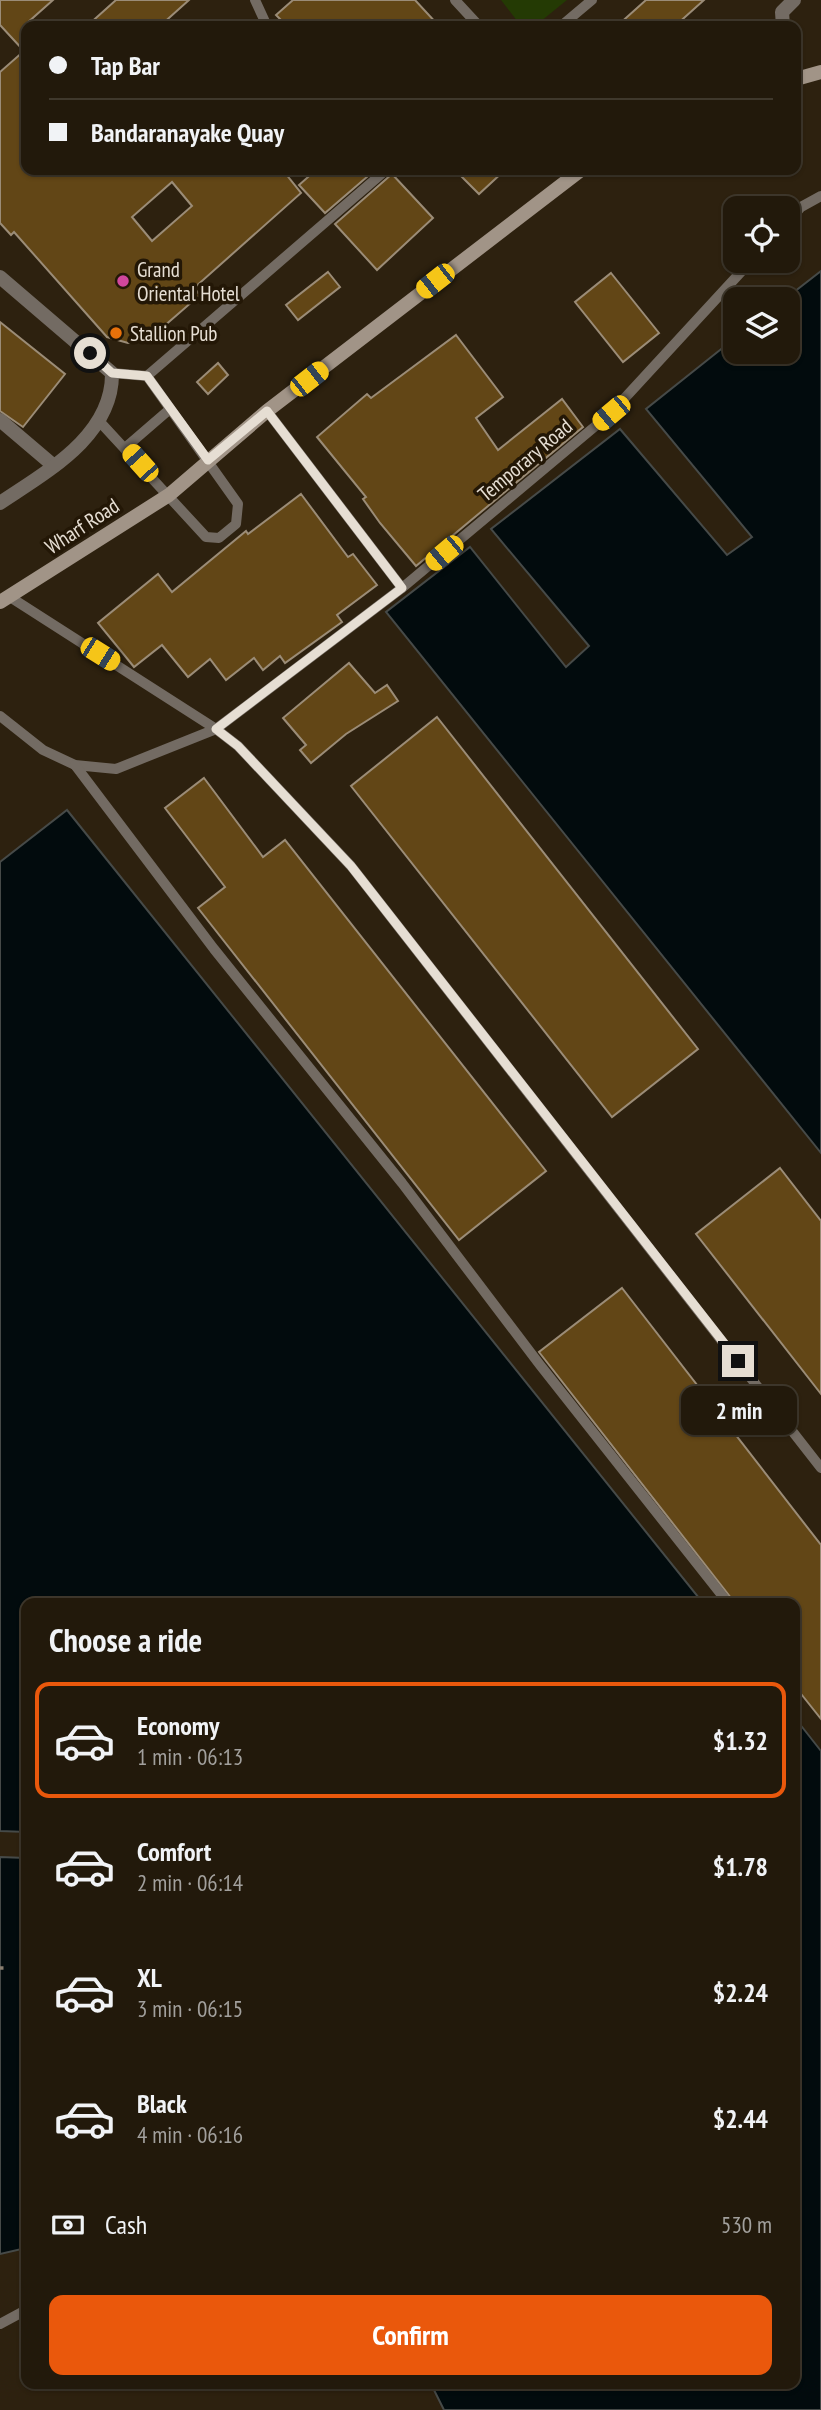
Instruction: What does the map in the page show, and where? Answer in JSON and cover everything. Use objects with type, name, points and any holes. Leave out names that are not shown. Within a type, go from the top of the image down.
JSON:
[{"type":"main road","points":[[801,78],[821,72]]},
{"type":"main road","name":"Wharf Road","points":[[5,599],[169,495],[267,411],[574,175]]},
{"type":"street","points":[[783,21],[782,12],[794,0]]},
{"type":"street","points":[[0,277],[112,373],[112,391],[100,422],[54,466],[0,503]]},
{"type":"street","points":[[0,420],[54,466]]},
{"type":"lane","points":[[255,0],[265,21]]},
{"type":"lane","points":[[456,0],[475,21]]},
{"type":"lane","points":[[567,21],[593,0]]},
{"type":"lane","points":[[112,373],[147,376],[380,175]]},
{"type":"lane","points":[[800,208],[821,196]]},
{"type":"lane","name":"Temporary Road","points":[[75,765],[116,769],[216,729],[402,588],[611,413],[740,273]]},
{"type":"lane","points":[[100,422],[126,446],[206,537],[219,538],[236,524],[238,504],[147,376]]},
{"type":"lane","points":[[126,446],[170,409]]},
{"type":"lane","points":[[267,411],[402,588]]},
{"type":"lane","points":[[5,599],[216,729],[238,746],[351,866],[821,1468]]},
{"type":"lane","points":[[0,716],[43,750],[75,765],[214,949],[402,1184],[540,1365],[724,1598]]},
{"type":"lane","points":[[0,2324],[21,2313]]},
{"type":"green space","points":[[501,0],[567,0],[541,21],[517,21]]},
{"type":"shaded area","points":[[821,271],[821,1153],[386,612],[470,547],[566,667],[589,646],[491,529],[620,429],[727,555],[752,537],[646,409],[723,348],[723,364],[800,364],[800,287]]},
{"type":"shaded area","points":[[67,810],[699,1598],[21,1598],[21,1832],[0,1831],[0,862]]},
{"type":"shaded area","points":[[800,1724],[821,1751],[821,2410],[444,2410],[434,2389],[800,2389]]},
{"type":"shaded area","points":[[0,1857],[21,1858],[21,2249],[0,2254]]},
{"type":"building","points":[[0,0],[53,0],[29,21],[21,21],[21,48],[0,25]]},
{"type":"building","points":[[116,0],[189,0],[166,21],[93,21]]},
{"type":"building","points":[[293,0],[415,0],[434,21],[282,21],[276,15]]},
{"type":"building","points":[[646,0],[704,0],[681,21],[623,21]]},
{"type":"building","points":[[21,54],[21,175],[287,175],[301,193],[194,288],[200,295],[148,340],[128,343],[107,337],[14,232],[11,235],[0,223],[0,72]],"holes":[[[172,182],[192,206],[152,241],[132,217]]]},
{"type":"building","points":[[310,175],[369,175],[325,213],[299,185]]},
{"type":"building","points":[[391,175],[433,218],[377,270],[335,224]]},
{"type":"building","points":[[460,175],[500,175],[479,194]]},
{"type":"building","points":[[328,272],[340,287],[298,320],[286,305]]},
{"type":"building","points":[[611,273],[659,333],[623,362],[575,302]]},
{"type":"building","points":[[0,322],[65,374],[23,427],[0,411]]},
{"type":"building","points":[[456,335],[503,397],[476,418],[498,450],[562,399],[583,427],[416,566],[380,523],[363,499],[366,497],[317,437],[367,394],[371,398]]},
{"type":"building","points":[[218,363],[228,375],[208,394],[197,382]]},
{"type":"building","points":[[301,494],[348,557],[353,554],[377,585],[337,615],[342,622],[285,663],[280,656],[263,670],[254,658],[226,680],[210,659],[188,677],[162,645],[134,667],[98,623],[158,574],[172,592],[246,531],[248,534]]},
{"type":"building","points":[[349,663],[375,693],[387,685],[398,701],[346,734],[311,763],[300,750],[306,745],[283,718]]},
{"type":"building","points":[[437,717],[698,1049],[612,1117],[351,786]]},
{"type":"building","points":[[204,778],[263,857],[285,840],[546,1171],[459,1240],[198,908],[225,887],[165,808]]},
{"type":"building","points":[[780,1168],[821,1221],[821,1394],[696,1234]]},
{"type":"building","points":[[622,1288],[821,1545],[821,1719],[800,1693],[800,1598],[731,1598],[539,1352]]},
{"type":"place","name":"Grand Oriental Hotel","points":[[123,281]]},
{"type":"place","name":"Stallion Pub","points":[[116,333]]},
{"type":"route","points":[[90,353],[112,373],[147,376],[208,460],[267,411],[402,588],[216,729],[238,746],[351,866],[738,1361]]}]
